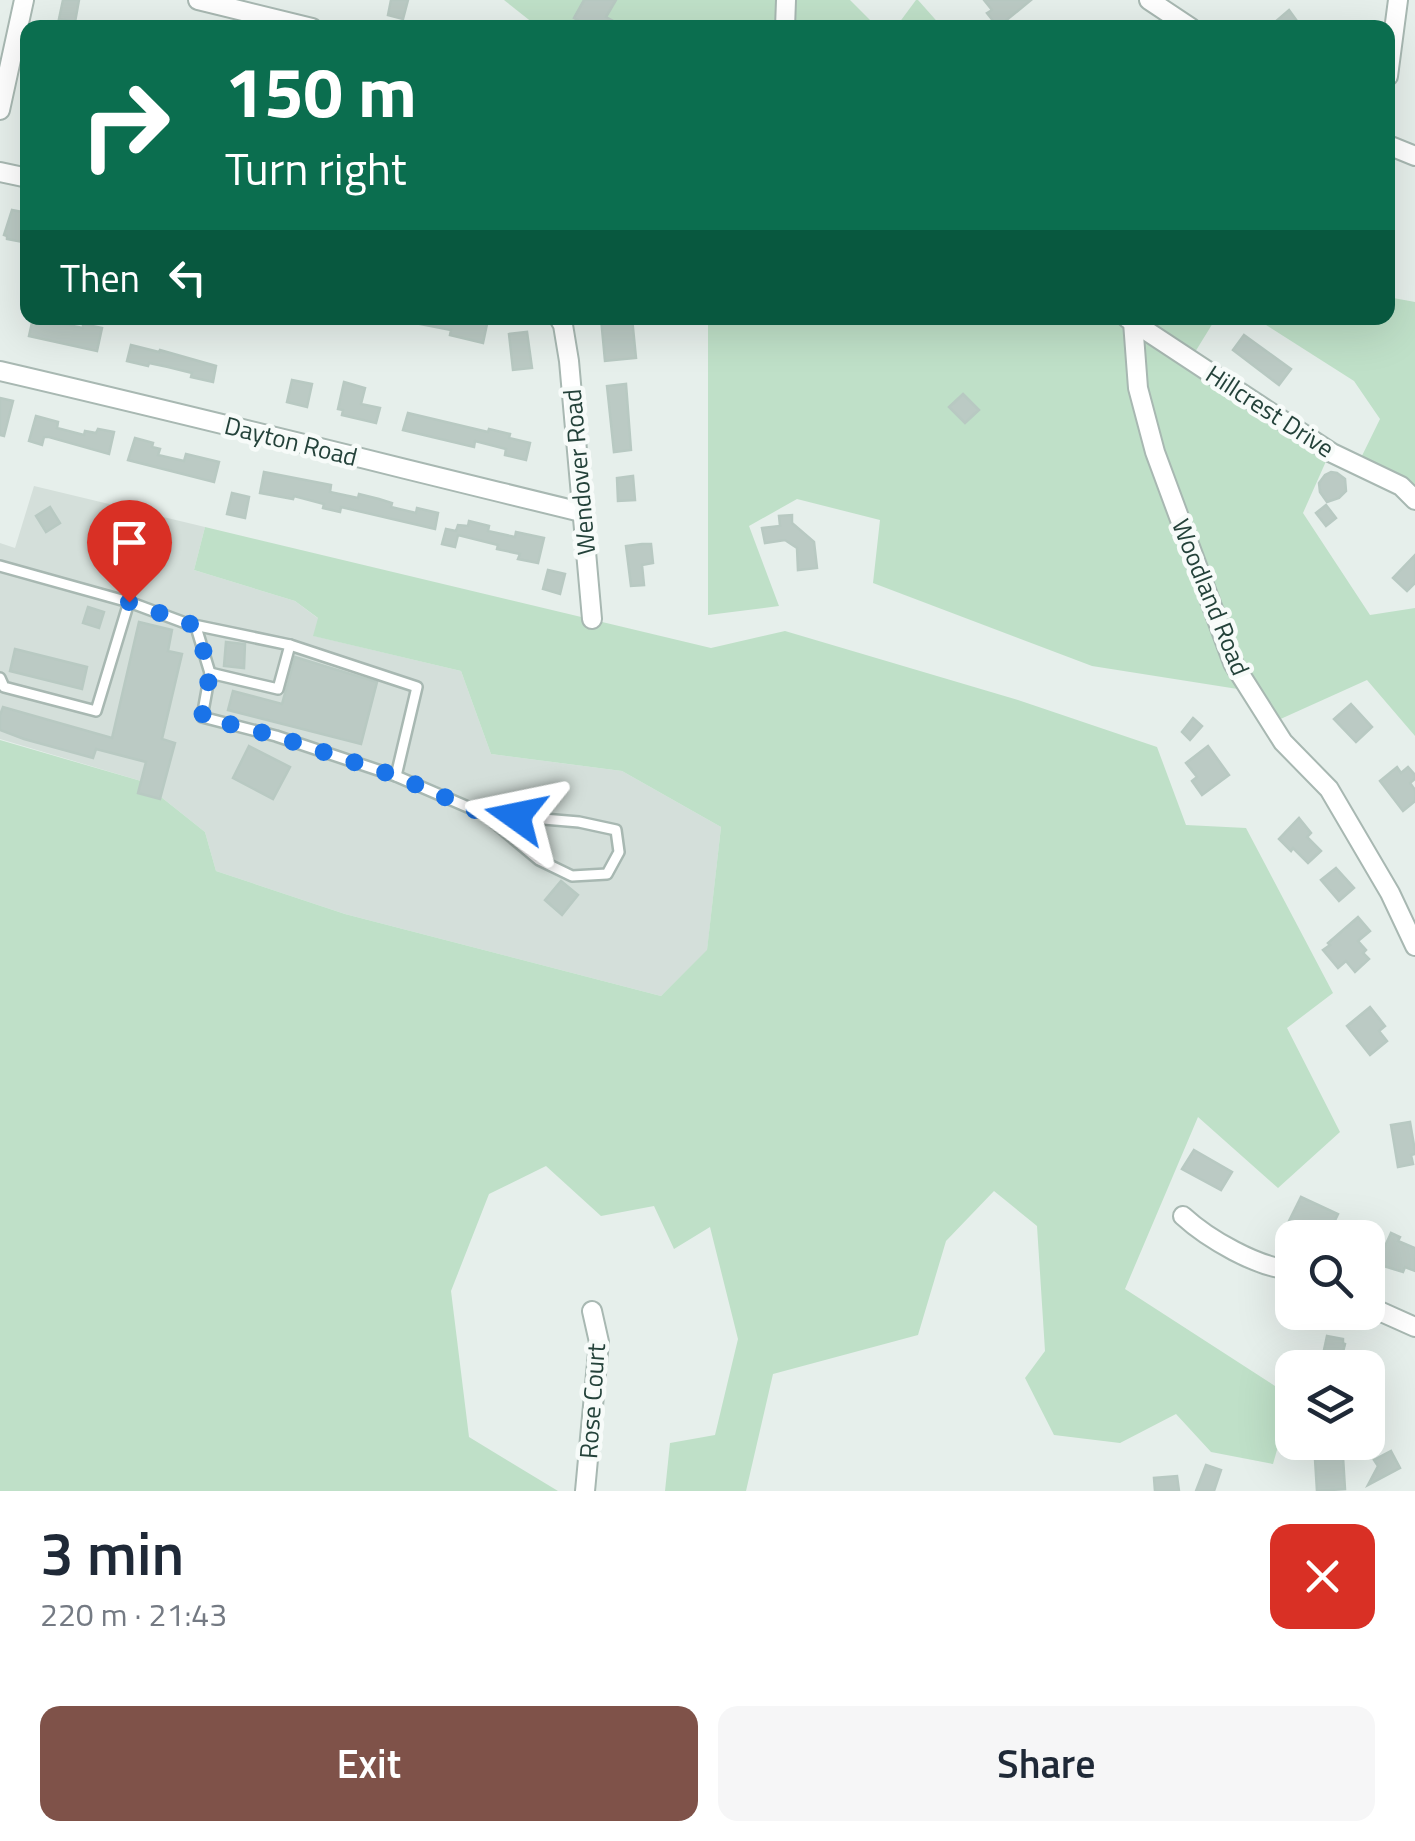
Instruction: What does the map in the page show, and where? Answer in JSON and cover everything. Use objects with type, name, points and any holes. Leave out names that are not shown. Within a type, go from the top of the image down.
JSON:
[{"type":"street","points":[[0,110],[24,0]]},
{"type":"street","points":[[198,0],[279,20]]},
{"type":"street","points":[[1149,0],[1179,20]]},
{"type":"street","name":"Wendover Road","points":[[562,325],[569,360],[592,620]]},
{"type":"street","name":"Woodland Road","points":[[1131,325],[1138,388],[1156,452],[1233,664],[1283,742],[1330,790],[1390,893],[1415,946]]},
{"type":"street","name":"Hillcrest Drive","points":[[1138,325],[1332,453],[1401,486],[1415,500]]},
{"type":"street","name":"Dayton Road","points":[[0,370],[582,512]]},
{"type":"street","points":[[1182,1216],[1195,1228],[1275,1268]]},
{"type":"street","name":"Rose Court","points":[[585,1491],[599,1342],[592,1310]]},
{"type":"street","points":[[1385,1314],[1415,1328]]},
{"type":"lane","points":[[0,566],[129,602],[192,625],[290,644],[417,688],[396,776]]},
{"type":"lane","points":[[0,678],[4,687],[96,711],[129,602]]},
{"type":"lane","points":[[192,625],[196,626],[210,673],[202,717],[276,736],[396,776],[484,814],[539,860],[572,876],[607,874],[620,852],[616,830],[579,822],[484,814]]},
{"type":"lane","points":[[210,673],[278,689],[290,644]]},
{"type":"shaded area","points":[[34,486],[205,527],[194,570],[295,601],[319,619],[314,636],[461,671],[491,754],[622,771],[721,827],[707,951],[661,996],[345,914],[216,871],[205,832],[141,781],[0,739],[0,543],[15,548]]},
{"type":"green space","points":[[504,0],[850,0],[870,20],[529,20]]},
{"type":"green space","points":[[918,0],[936,20],[901,20]]},
{"type":"green space","points":[[1395,298],[1415,302],[1415,497],[1357,466],[1380,419],[1354,381],[1266,325],[1395,325]]},
{"type":"green space","points":[[708,325],[1212,325],[1192,357],[1331,450],[1303,513],[1370,615],[1415,608],[1415,736],[1367,680],[1267,725],[1244,690],[1092,666],[873,583],[880,520],[797,499],[749,526],[779,606],[708,615]]},
{"type":"green space","points":[[205,527],[711,648],[785,631],[1018,700],[1157,747],[1186,825],[1246,828],[1333,993],[1287,1028],[1340,1132],[1278,1188],[1198,1117],[1125,1289],[1275,1386],[1273,1464],[1211,1452],[1176,1414],[1120,1443],[1054,1435],[1025,1378],[1045,1351],[1037,1226],[994,1191],[946,1241],[918,1335],[773,1374],[746,1491],[665,1491],[670,1443],[715,1435],[738,1339],[710,1227],[674,1249],[654,1206],[601,1216],[546,1166],[489,1194],[451,1291],[469,1437],[558,1491],[0,1491],[0,740],[141,781],[205,832],[216,871],[345,914],[661,996],[707,950],[721,827],[622,771],[491,754],[461,671],[313,636],[318,618],[295,601],[194,570]]},
{"type":"building","points":[[63,0],[79,0],[75,20],[59,19]]},
{"type":"building","points":[[391,0],[408,0],[403,19],[388,15]]},
{"type":"building","points":[[584,0],[616,0],[606,17],[611,20],[574,18]]},
{"type":"building","points":[[984,0],[1031,0],[1007,20],[992,20],[987,13],[992,10]]},
{"type":"building","points":[[1289,10],[1296,20],[1277,20]]},
{"type":"building","points":[[12,210],[20,212],[20,241],[4,235]]},
{"type":"building","points":[[31,325],[102,328],[97,351],[29,336]]},
{"type":"building","points":[[425,325],[487,325],[483,343],[450,335],[451,330]]},
{"type":"building","points":[[602,325],[633,325],[636,358],[605,361]]},
{"type":"building","points":[[527,332],[532,368],[513,370],[509,334]]},
{"type":"building","points":[[1244,335],[1291,369],[1279,385],[1233,350]]},
{"type":"building","points":[[131,345],[216,366],[213,382],[168,367],[127,361]]},
{"type":"building","points":[[292,380],[312,384],[307,407],[287,402]]},
{"type":"building","points":[[344,382],[365,388],[361,404],[380,408],[376,423],[342,415],[343,410],[338,409]]},
{"type":"building","points":[[626,384],[631,450],[614,452],[607,386]]},
{"type":"building","points":[[963,394],[979,410],[965,423],[949,407]]},
{"type":"building","points":[[0,398],[13,401],[4,436],[0,435]]},
{"type":"building","points":[[408,413],[510,434],[509,438],[530,443],[526,460],[505,455],[506,449],[475,441],[474,447],[403,430]]},
{"type":"building","points":[[36,416],[58,422],[57,428],[84,435],[85,431],[96,433],[98,429],[114,432],[109,454],[49,437],[44,437],[42,445],[29,441]]},
{"type":"building","points":[[135,438],[153,443],[152,447],[160,449],[158,455],[184,461],[186,454],[219,462],[214,482],[128,460]]},
{"type":"building","points":[[264,472],[331,485],[330,492],[358,498],[359,494],[416,513],[417,508],[438,513],[435,529],[341,507],[340,512],[294,496],[293,499],[260,493]]},
{"type":"building","points":[[1331,472],[1345,479],[1346,491],[1327,502],[1319,483]]},
{"type":"building","points":[[633,476],[635,500],[618,501],[617,478]]},
{"type":"building","points":[[232,493],[249,497],[245,518],[227,514]]},
{"type":"building","points":[[1326,505],[1336,518],[1326,526],[1316,513]]},
{"type":"building","points":[[50,507],[60,523],[46,532],[36,516]]},
{"type":"building","points":[[792,515],[792,523],[814,542],[817,568],[798,570],[797,548],[785,540],[765,543],[762,528],[780,526],[779,516]]},
{"type":"building","points":[[469,521],[489,526],[488,531],[544,538],[538,563],[518,559],[520,554],[497,549],[498,545],[458,535],[455,547],[442,544],[446,529],[456,531],[458,525],[468,526]]},
{"type":"building","points":[[651,544],[653,563],[642,565],[644,585],[631,586],[626,546]]},
{"type":"building","points":[[1415,555],[1415,583],[1407,591],[1393,578]]},
{"type":"building","points":[[548,570],[565,574],[560,594],[543,589]]},
{"type":"building","points":[[88,607],[104,612],[99,628],[83,623]]},
{"type":"building","points":[[139,622],[172,630],[168,651],[182,654],[162,739],[175,743],[160,799],[138,793],[146,762],[96,749],[93,758],[0,730],[3,707],[112,738]]},
{"type":"building","points":[[226,642],[245,644],[244,668],[224,666]]},
{"type":"building","points":[[15,649],[87,667],[82,689],[10,671]]},
{"type":"building","points":[[295,657],[377,682],[361,744],[228,710],[233,691],[282,704]]},
{"type":"building","points":[[1351,704],[1372,727],[1356,742],[1334,719]]},
{"type":"building","points":[[1193,718],[1202,726],[1190,740],[1182,732]]},
{"type":"building","points":[[249,746],[290,767],[273,799],[233,778]]},
{"type":"building","points":[[1208,746],[1229,775],[1202,795],[1192,781],[1197,777],[1186,763]]},
{"type":"building","points":[[1397,767],[1401,773],[1408,767],[1415,775],[1410,783],[1415,801],[1403,811],[1380,781]]},
{"type":"building","points":[[1299,818],[1311,833],[1307,837],[1321,851],[1308,863],[1279,839]]},
{"type":"building","points":[[1336,868],[1354,888],[1339,901],[1321,880]]},
{"type":"building","points":[[561,881],[578,895],[562,915],[545,900]]},
{"type":"building","points":[[1358,917],[1370,931],[1358,941],[1369,959],[1355,972],[1346,961],[1338,968],[1323,950]]},
{"type":"building","points":[[1370,1007],[1385,1026],[1379,1031],[1387,1041],[1370,1055],[1347,1026]]},
{"type":"building","points":[[1410,1122],[1413,1164],[1398,1167],[1391,1125]]},
{"type":"building","points":[[1194,1150],[1232,1172],[1221,1190],[1182,1169]]},
{"type":"building","points":[[1301,1197],[1338,1214],[1335,1220],[1290,1220]]},
{"type":"building","points":[[1391,1233],[1400,1237],[1398,1241],[1415,1248],[1415,1271],[1385,1266],[1385,1246]]},
{"type":"building","points":[[1327,1336],[1343,1339],[1344,1350],[1324,1350]]},
{"type":"building","points":[[1391,1451],[1400,1468],[1368,1485],[1378,1466],[1374,1460],[1385,1460],[1385,1454]]},
{"type":"building","points":[[1315,1460],[1343,1460],[1345,1489],[1317,1491]]},
{"type":"building","points":[[1206,1465],[1221,1470],[1214,1491],[1196,1491]]},
{"type":"building","points":[[1177,1476],[1179,1491],[1155,1491],[1154,1478]]},
{"type":"route","points":[[129,602],[196,626],[210,673],[202,717],[276,736],[396,776],[484,814],[516,816]]}]
